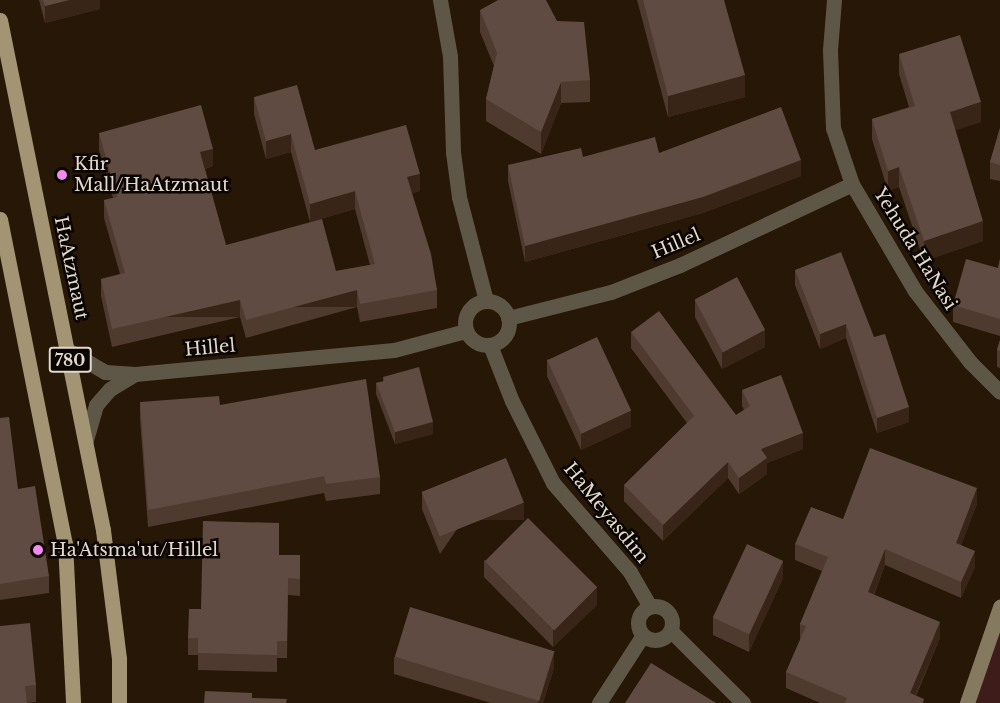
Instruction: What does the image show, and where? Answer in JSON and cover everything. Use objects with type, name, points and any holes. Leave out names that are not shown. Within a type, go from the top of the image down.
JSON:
[{"type":"main road","name":"HaAtzmaut","points":[[0,20],[86,440],[106,554],[119,659],[119,703]]},
{"type":"main road","name":"780","points":[[0,219],[65,543],[73,703]]},
{"type":"street","points":[[440,0],[450,56],[453,152],[459,197],[486,301]]},
{"type":"street","name":"Yehuda HaNasi","points":[[834,0],[830,50],[833,128],[852,184],[915,291],[970,362],[1000,392]]},
{"type":"street","name":"Hillel","points":[[508,318],[611,292],[680,265],[852,184]]},
{"type":"street","points":[[486,301],[503,307],[508,318],[505,336],[490,345],[478,344],[466,331],[468,311],[486,301]]},
{"type":"street","name":"Hillel","points":[[68,350],[105,372],[135,374],[394,350],[466,331]]},
{"type":"street","name":"HaMeyasdim","points":[[490,345],[512,401],[553,483],[630,572],[650,606]]},
{"type":"street","name":"Hillel","points":[[86,440],[96,405],[110,389],[135,374]]},
{"type":"street","points":[[599,703],[643,635],[639,617],[650,606],[668,611],[673,621],[671,631],[659,640],[643,635]]},
{"type":"street","points":[[968,703],[1000,607]]},
{"type":"street","points":[[671,631],[742,703]]},
{"type":"shaded area","points":[[1000,616],[1000,703],[970,703]]},
{"type":"building","points":[[43,0],[69,0],[45,6]]},
{"type":"building","points":[[498,0],[546,0],[557,21],[584,22],[590,80],[561,82],[541,132],[486,99],[497,53],[480,10]]},
{"type":"building","points":[[643,0],[724,0],[745,75],[668,96]]},
{"type":"building","points":[[960,35],[981,102],[950,112],[983,221],[924,241],[899,167],[888,171],[872,119],[915,106],[899,54]]},
{"type":"building","points":[[297,85],[315,150],[406,125],[420,174],[407,177],[431,254],[437,290],[360,304],[357,290],[246,320],[240,300],[112,329],[101,279],[125,273],[104,200],[117,197],[99,133],[201,105],[213,149],[200,152],[226,245],[322,219],[336,271],[375,264],[355,191],[310,204],[291,134],[266,141],[254,97]]},
{"type":"building","points":[[781,107],[801,160],[703,197],[525,246],[508,165],[581,148],[583,157],[655,137],[659,153]]},
{"type":"building","points":[[1000,128],[1000,165],[990,162]]},
{"type":"building","points":[[841,252],[874,337],[885,334],[909,407],[877,418],[846,324],[820,334],[795,270]]},
{"type":"building","points":[[966,259],[998,268],[1000,259],[1000,319],[953,305]]},
{"type":"building","points":[[737,277],[765,330],[723,353],[695,300]]},
{"type":"building","points":[[659,311],[736,415],[750,406],[742,390],[781,375],[803,433],[761,449],[767,458],[739,478],[728,462],[663,525],[624,485],[694,416],[631,332]]},
{"type":"building","points":[[597,337],[631,410],[581,434],[547,360]]},
{"type":"building","points":[[419,367],[433,422],[395,432],[376,383],[384,381],[383,377]]},
{"type":"building","points":[[366,379],[380,477],[326,484],[324,476],[148,510],[140,402],[219,396],[220,405]]},
{"type":"building","points":[[9,417],[18,489],[35,486],[49,576],[0,584],[0,418]]},
{"type":"building","points":[[870,448],[977,488],[956,543],[975,551],[961,582],[885,549],[868,592],[940,622],[910,693],[924,699],[923,703],[845,703],[847,698],[786,672],[806,626],[800,624],[828,557],[795,544],[811,507],[843,519]]},
{"type":"building","points":[[506,458],[524,503],[440,537],[422,492]]},
{"type":"building","points":[[528,518],[597,587],[554,630],[485,561]]},
{"type":"building","points":[[203,521],[279,523],[279,555],[300,555],[300,579],[288,578],[287,641],[277,641],[277,655],[198,653],[198,638],[188,638],[189,609],[201,609]]},
{"type":"building","points":[[747,544],[783,561],[749,634],[713,617]]},
{"type":"building","points":[[410,607],[554,651],[539,701],[395,657]]},
{"type":"building","points":[[30,623],[36,685],[25,686],[27,703],[0,703],[0,626]]},
{"type":"building","points":[[651,663],[716,703],[625,703]]},
{"type":"building","points":[[205,691],[252,693],[252,698],[287,699],[286,703],[204,703]]},
{"type":"place","name":"Kfir Mall/HaAtzmaut","points":[[62,175]]},
{"type":"place","name":"Ha'Atsma'ut/Hillel","points":[[38,550]]}]
